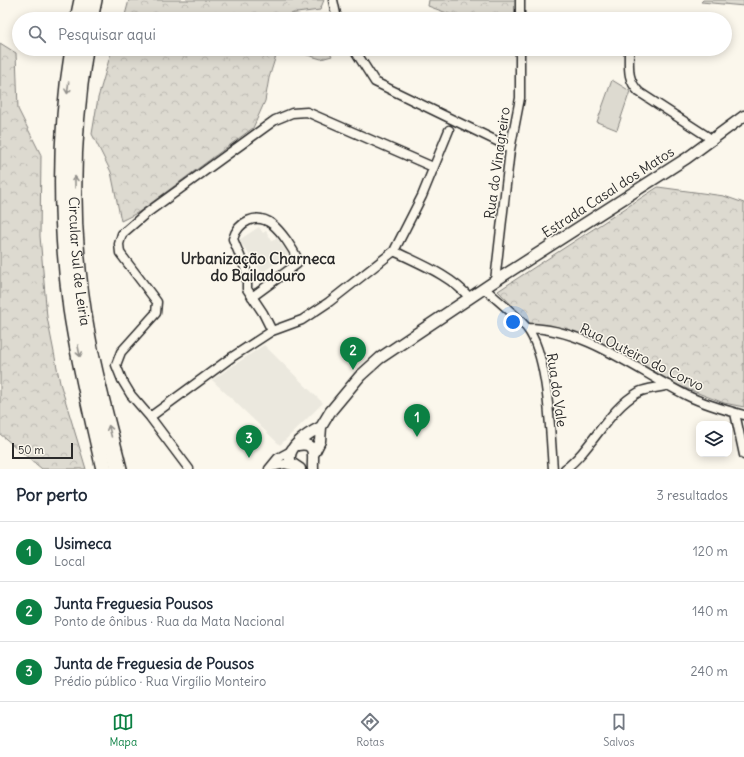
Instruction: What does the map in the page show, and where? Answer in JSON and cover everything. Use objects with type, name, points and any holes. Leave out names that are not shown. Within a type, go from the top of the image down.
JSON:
[{"type":"highway","points":[[79,12],[82,0]]},
{"type":"highway","points":[[91,12],[94,0]]},
{"type":"highway","name":"Circular Sul de Leiria","points":[[72,56],[64,132],[64,243],[77,343],[104,469]]},
{"type":"highway","name":"Circular Sul de Leiria","points":[[84,56],[80,82],[74,162],[78,268],[87,334],[119,469]]},
{"type":"street","points":[[334,0],[336,12]]},
{"type":"street","points":[[520,0],[520,12]]},
{"type":"street","points":[[359,56],[376,82],[504,145],[510,150]]},
{"type":"street","name":"Rua do Vinagreiro","points":[[495,281],[510,150],[520,98],[520,56]]},
{"type":"street","points":[[629,56],[629,77],[633,86],[639,92],[713,140]]},
{"type":"street","points":[[189,469],[150,417],[131,395],[122,380],[116,365],[121,352],[156,313],[157,302],[120,253],[119,244],[122,234],[144,215],[275,120],[292,113],[307,112],[433,167]]},
{"type":"street","name":"Estrada Casal dos Matos","points":[[321,427],[350,388],[380,358],[484,288],[713,140],[744,116]]},
{"type":"street","points":[[150,417],[232,357],[272,331],[302,320],[366,274],[394,251],[422,196],[449,130]]},
{"type":"street","points":[[252,297],[297,264],[298,260],[272,224],[260,219],[249,219],[240,226],[233,239],[247,273],[247,290],[272,331]]},
{"type":"street","points":[[394,251],[444,276],[463,290],[470,298]]},
{"type":"street","name":"Rua do Vale","points":[[484,288],[527,328],[536,343],[542,365],[553,469]]},
{"type":"street","name":"Rua Outeiro do Corvo","points":[[527,328],[559,331],[603,349],[687,396],[744,415]]},
{"type":"street","points":[[565,469],[585,451],[599,431],[627,402],[640,392],[669,385]]},
{"type":"street","points":[[735,413],[744,455]]},
{"type":"street","points":[[270,468],[278,458],[294,448],[306,437],[321,427]]},
{"type":"street","points":[[270,468],[285,464],[298,468],[308,467],[313,461],[320,441],[321,427]]},
{"type":"street","points":[[294,448],[306,445],[313,461]]},
{"type":"street","points":[[294,448],[290,460],[298,468]]},
{"type":"shaded area","points":[[259,227],[263,233],[266,231],[272,241],[277,238],[288,254],[262,273],[239,240]]},
{"type":"shaded area","points":[[264,345],[323,403],[280,445],[212,380]]},
{"type":"green space","points":[[129,0],[324,0],[320,10],[304,12],[126,12]]},
{"type":"green space","points":[[429,0],[516,0],[516,12],[444,12],[428,6]]},
{"type":"green space","points":[[703,0],[744,0],[744,6],[701,2]]},
{"type":"green space","points":[[0,43],[12,50],[12,56],[16,56],[18,109],[41,155],[40,236],[47,317],[60,383],[86,469],[42,469],[0,434]]},
{"type":"green space","points":[[110,56],[276,56],[269,78],[265,101],[253,128],[139,212],[121,221],[111,172],[92,134],[98,98]]},
{"type":"green space","points":[[311,56],[332,56],[321,59]]},
{"type":"green space","points":[[612,80],[630,91],[617,130],[597,122]]},
{"type":"green space","points":[[658,187],[724,196],[744,203],[744,407],[724,403],[677,385],[615,351],[558,327],[529,323],[498,291]]},
{"type":"place","name":"Junta Freguesia Pousos","points":[[353,370]]},
{"type":"place","name":"Usimeca","points":[[417,437]]},
{"type":"place","name":"Junta de Freguesia de Pousos","points":[[249,458]]},
{"type":"district","name":"Urbanização Charneca do Bailadouro","points":[[258,266]]}]
